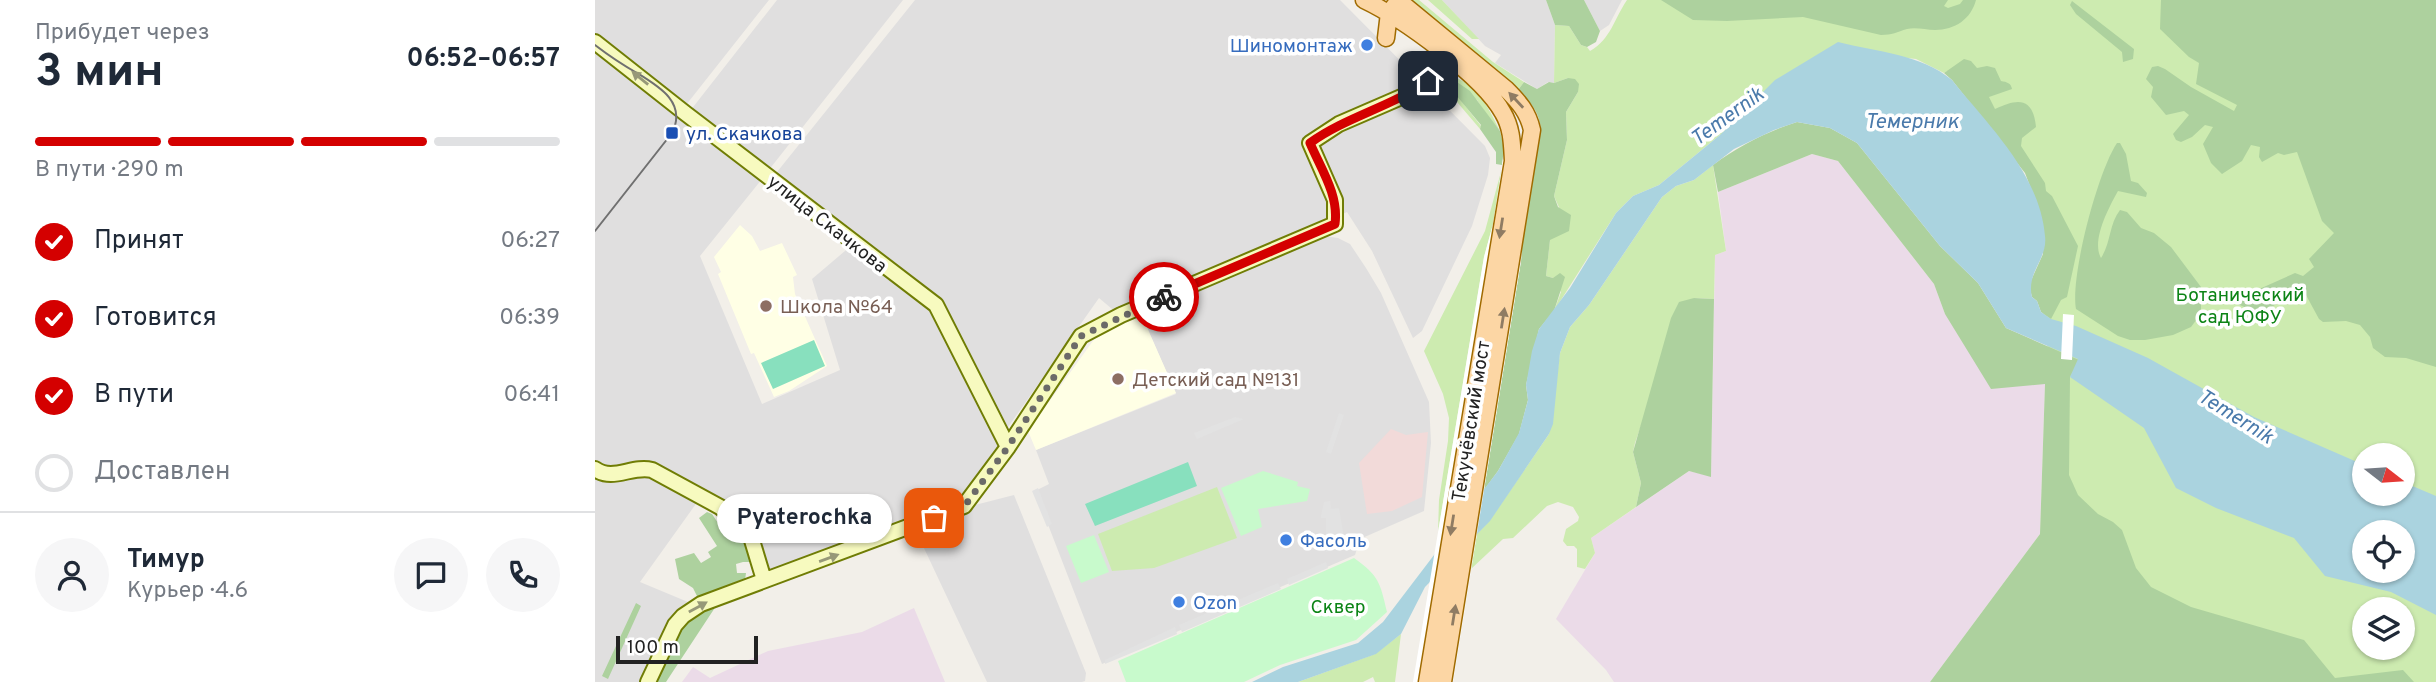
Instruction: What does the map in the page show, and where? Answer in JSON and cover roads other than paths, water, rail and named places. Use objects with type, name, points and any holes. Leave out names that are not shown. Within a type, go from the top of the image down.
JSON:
[{"type":"main road","points":[[1385,4],[1482,87],[1504,114],[1520,162]]},
{"type":"main road","points":[[1385,4],[1522,105],[1532,130],[1520,162]]},
{"type":"main road","name":"Текучёвский мост","points":[[1426,682],[1520,162]]},
{"type":"main road","name":"Текучёвский мост","points":[[1443,682],[1520,162]]},
{"type":"street","name":"улица Скачкова","points":[[595,42],[936,305],[1008,447]]},
{"type":"street","points":[[648,682],[675,625],[701,604],[966,504],[1008,447],[1081,336],[1121,315],[1335,224],[1335,200],[1310,143],[1339,124],[1406,95],[1454,61]]},
{"type":"street","points":[[595,469],[610,475],[641,469],[652,470],[720,507],[749,534],[764,580]]},
{"type":"water","points":[[1838,42],[1913,59],[1940,71],[1952,80],[1996,133],[2023,171],[2033,192],[2041,213],[2045,236],[2043,252],[2031,288],[2032,297],[2037,301],[2041,312],[2051,319],[2076,326],[2148,358],[2254,417],[2352,460],[2352,506],[2415,506],[2415,487],[2436,496],[2436,615],[2415,604],[2415,597],[2401,597],[2354,583],[2415,583],[2415,520],[2352,520],[2352,583],[2325,576],[2294,538],[2216,508],[2176,488],[2144,428],[2070,377],[2078,359],[2006,328],[1978,283],[1940,246],[1857,143],[1830,128],[1797,122],[1734,149],[1694,180],[1676,186],[1662,197],[1589,305],[1570,327],[1560,353],[1553,424],[1549,434],[1490,521],[1425,587],[1401,634],[1376,654],[1298,682],[1252,682],[1283,667],[1358,643],[1383,622],[1498,471],[1519,433],[1528,400],[1526,385],[1532,351],[1539,329],[1570,288],[1616,213],[1633,196],[1659,185],[1720,135],[1775,80]]},
{"type":"tram line","points":[[595,45],[662,90],[674,105],[676,113],[672,133],[595,231]]},
{"type":"place","name":"Шиномонтаж","points":[[1367,45]]},
{"type":"place","name":"ул. Скачкова","points":[[672,133]]},
{"type":"place","name":"Школа №64","points":[[766,306]]},
{"type":"place","name":"Детский сад №131","points":[[1118,379]]},
{"type":"place","name":"Pyaterochka","points":[[934,518]]},
{"type":"place","name":"Фасоль","points":[[1286,540]]},
{"type":"place","name":"Ozon","points":[[1179,602]]},
{"type":"water label","name":"Temernik","points":[[1727,116]]},
{"type":"water label","name":"Темерник","points":[[1912,121]]},
{"type":"water label","name":"Temernik","points":[[2236,416]]},
{"type":"park label","name":"Ботанический сад ЮФУ","points":[[2240,305]]},
{"type":"park label","name":"Сквер","points":[[1338,606]]}]
